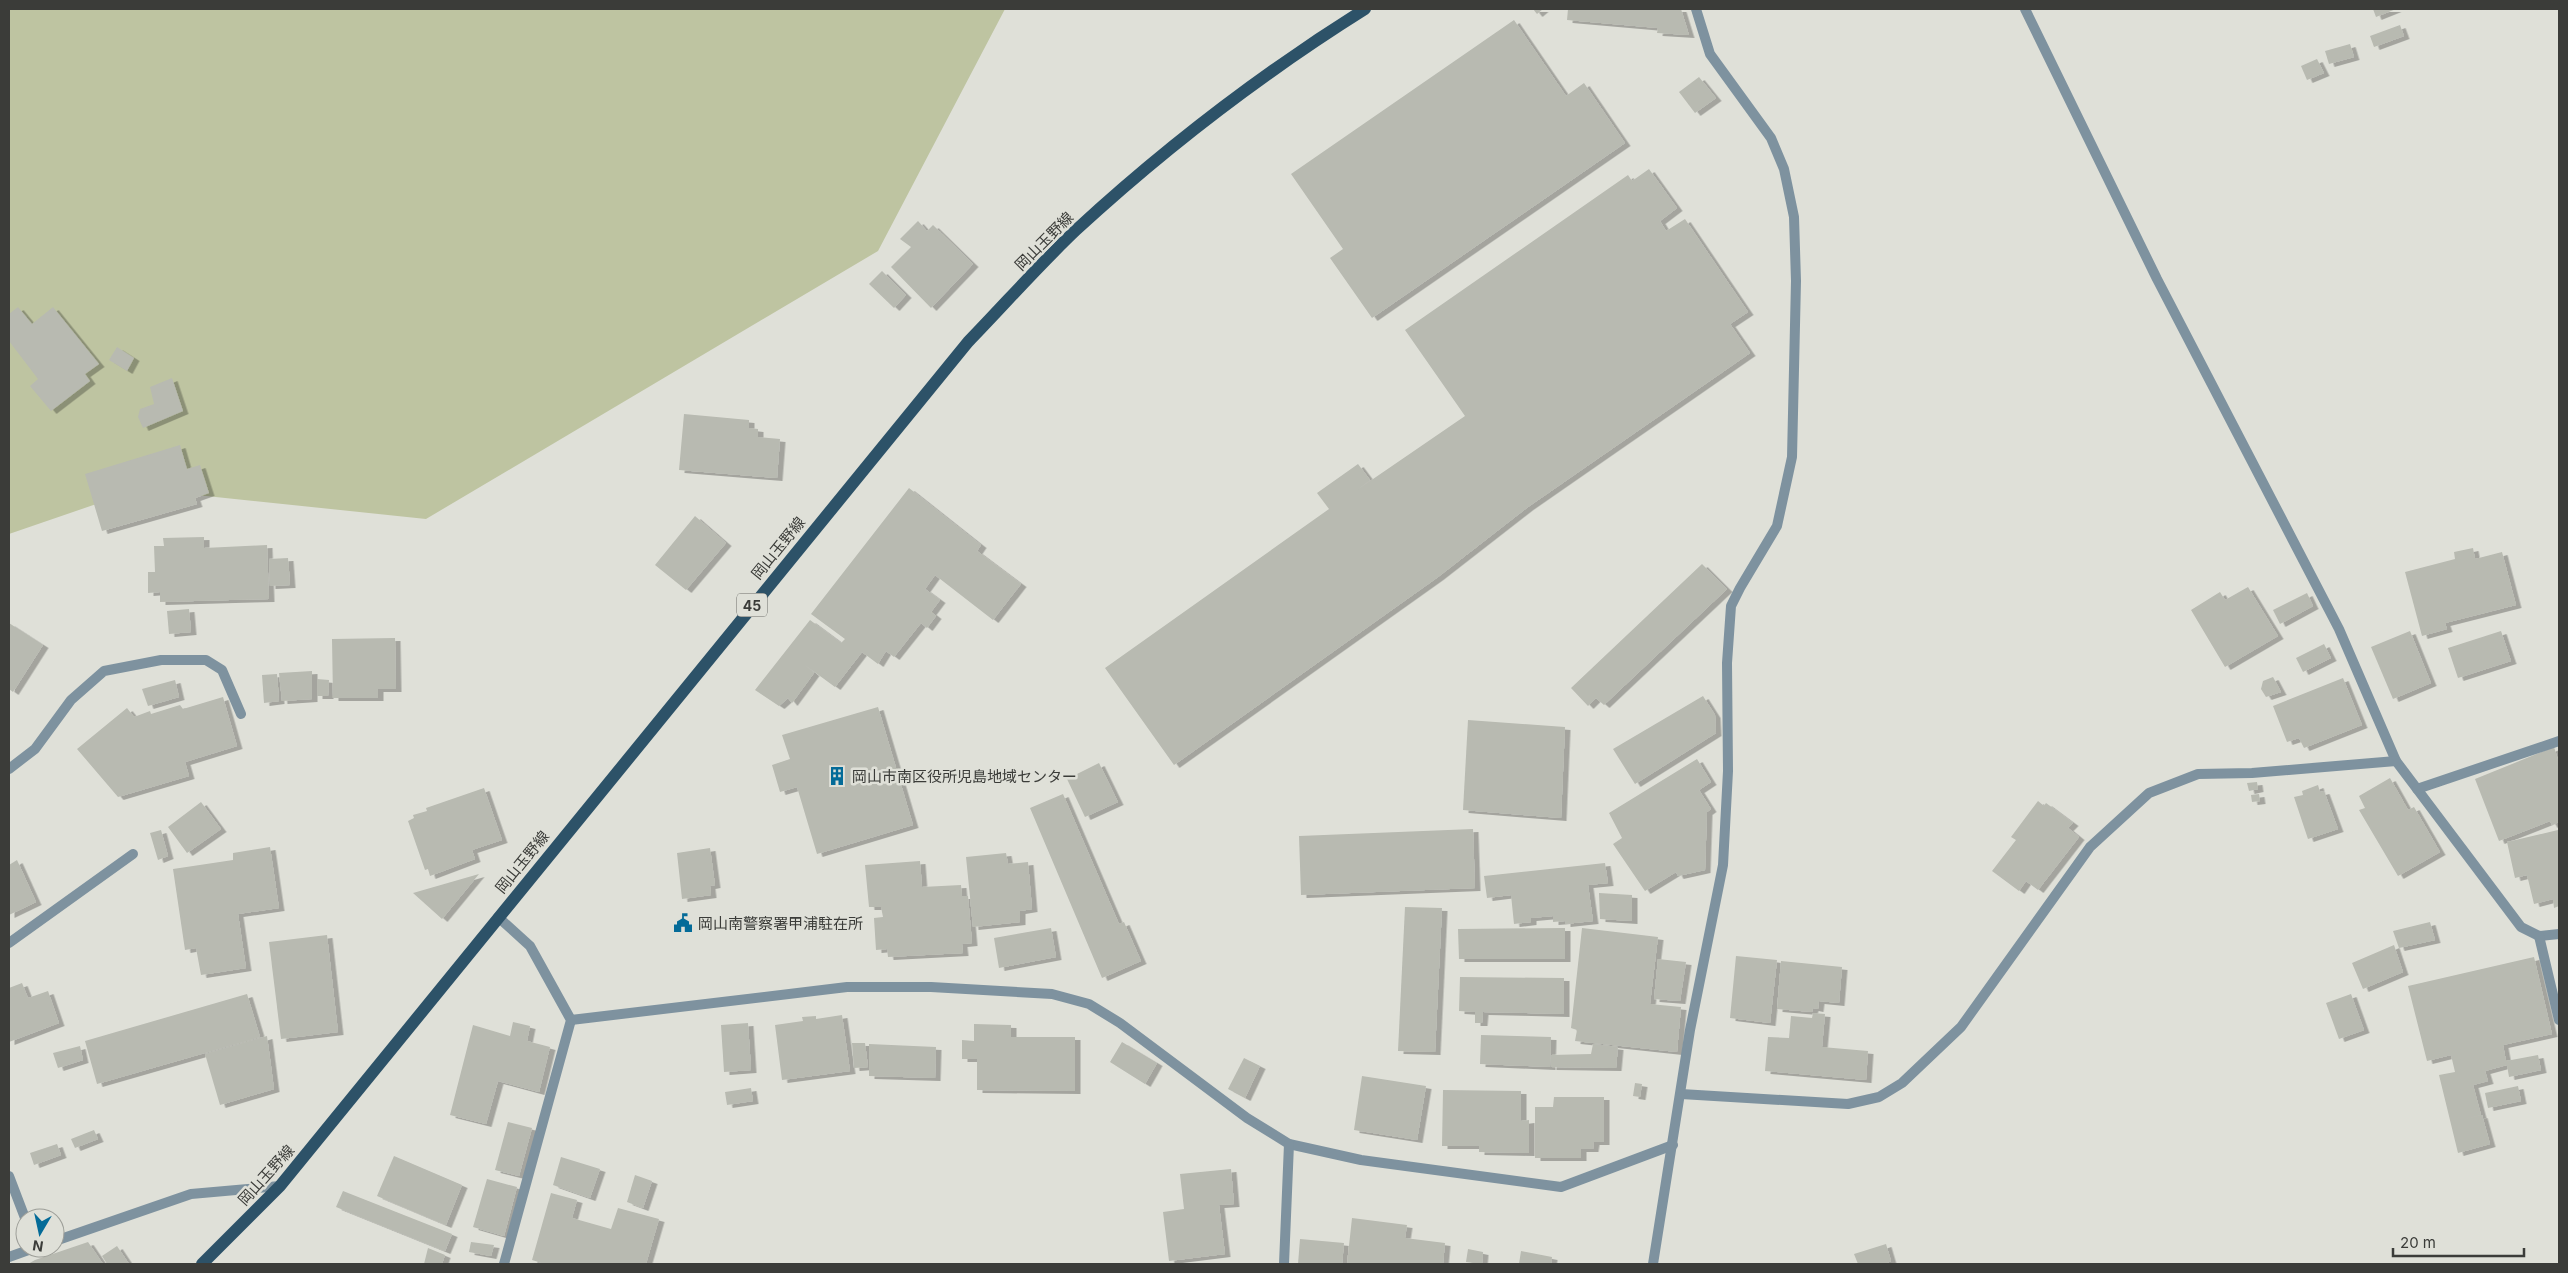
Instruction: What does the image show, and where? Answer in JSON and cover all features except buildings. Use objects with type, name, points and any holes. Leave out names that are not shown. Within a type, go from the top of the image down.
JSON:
[{"type":"main road","name":"岡山玉野線","points":[[202,1264],[280,1186],[968,342],[1076,231],[1187,135],[1308,44],[1365,9]]},
{"type":"street","points":[[1653,1264],[1674,1146],[1690,1030],[1723,865],[1728,772],[1727,663],[1731,606],[1777,526],[1792,456],[1796,281],[1794,217],[1784,169],[1771,138],[1710,54],[1696,9]]},
{"type":"street","points":[[2025,9],[2157,279],[2339,629],[2396,761],[2521,927],[2539,936],[2559,934]]},
{"type":"street","points":[[9,769],[34,749],[72,700],[104,670],[161,660],[206,660],[222,670],[241,714]]},
{"type":"street","points":[[2417,789],[2559,741]]},
{"type":"street","points":[[1681,1094],[1848,1104],[1879,1097],[1902,1083],[1961,1027],[2090,847],[2149,793],[2198,774],[2252,773],[2396,761]]},
{"type":"street","points":[[9,943],[133,854]]},
{"type":"street","points":[[498,917],[530,946],[571,1020],[504,1264]]},
{"type":"street","points":[[2539,936],[2559,1020]]},
{"type":"street","points":[[571,1020],[847,987],[931,987],[1052,994],[1089,1004],[1120,1022],[1247,1118],[1289,1144],[1361,1160],[1561,1187],[1674,1146]]},
{"type":"street","points":[[1284,1264],[1289,1144]]},
{"type":"street","points":[[9,1176],[21,1208]]},
{"type":"street","points":[[65,1238],[192,1194],[280,1186]]},
{"type":"green space","points":[[9,9],[1005,9],[878,251],[426,519],[140,489],[9,534]]},
{"type":"place","name":"岡山市南区役所児島地域センター","points":[[837,776]]},
{"type":"place","name":"岡山南警察署甲浦駐在所","points":[[683,923]]}]
